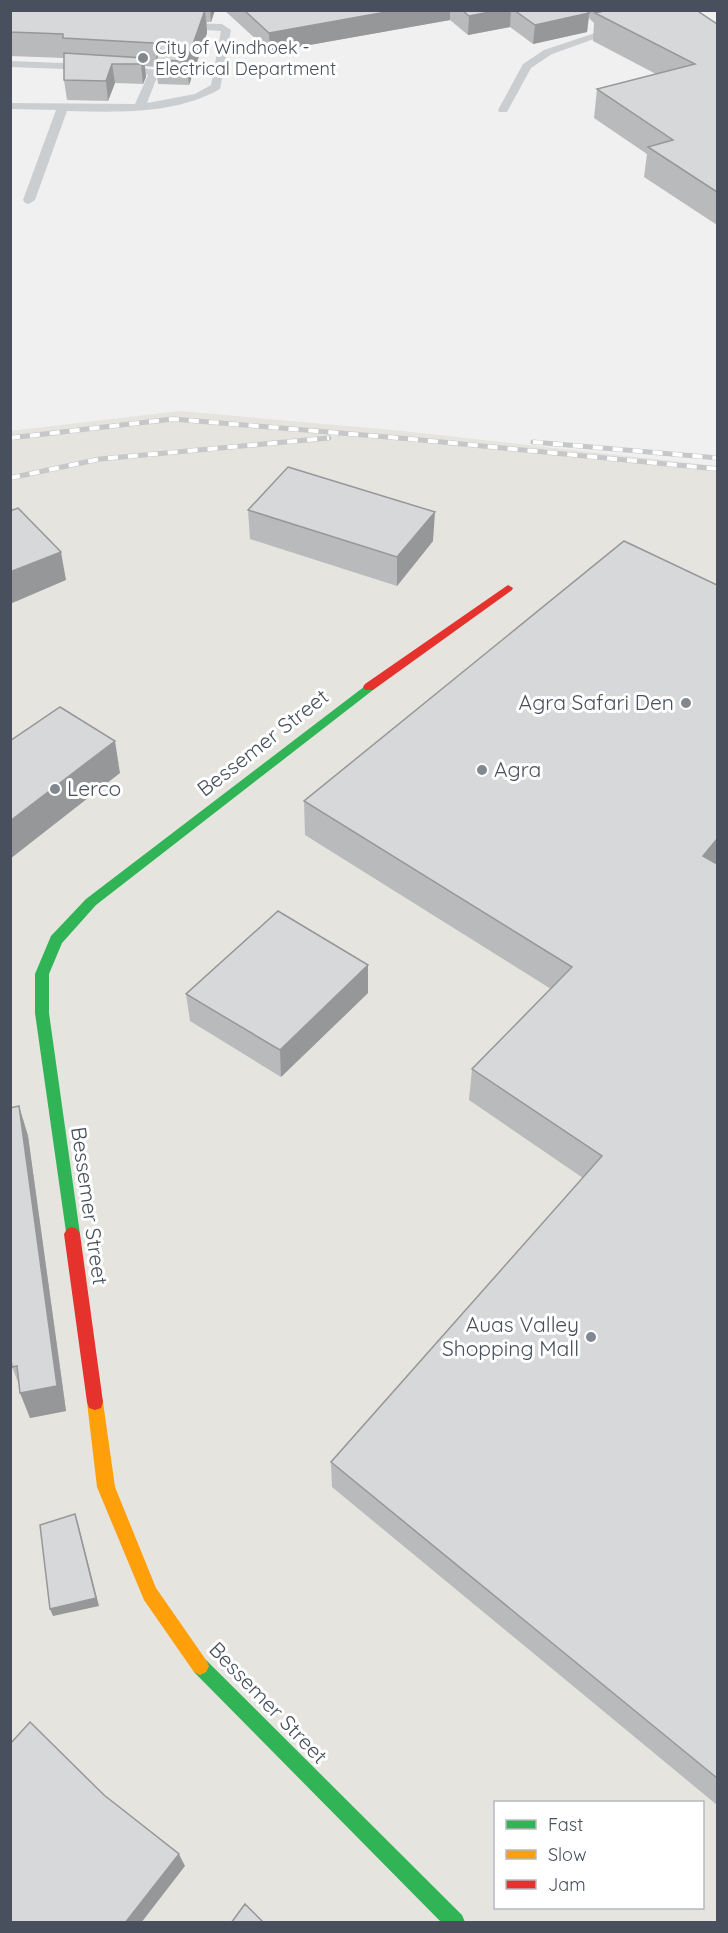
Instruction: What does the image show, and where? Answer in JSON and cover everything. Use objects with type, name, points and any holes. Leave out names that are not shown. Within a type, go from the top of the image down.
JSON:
[{"type":"street","name":"Bessemer Street","points":[[455,1923],[202,1670],[150,1594],[106,1487],[42,1013],[42,974],[56,940],[91,902],[370,688],[455,624],[508,588]]},
{"type":"lane","points":[[10,106],[139,108],[209,93],[216,87],[226,30],[222,27],[162,26]]},
{"type":"lane","points":[[504,110],[527,66],[548,52],[595,32],[633,26]]},
{"type":"lane","points":[[10,64],[154,72],[139,108]]},
{"type":"lane","points":[[29,200],[63,106]]},
{"type":"shaded area","points":[[180,411],[403,431],[717,466],[717,1922],[11,1922],[10,431]]},
{"type":"building","points":[[10,10],[205,10],[187,61],[156,60],[160,49],[153,43],[63,38],[63,34],[10,32]]},
{"type":"building","points":[[244,10],[397,10],[269,33]]},
{"type":"building","points":[[462,10],[499,10],[469,16]]},
{"type":"building","points":[[514,10],[586,10],[589,13],[535,25]]},
{"type":"building","points":[[608,10],[696,10],[717,24],[717,192],[648,147],[673,140],[597,89],[695,64],[595,13]]},
{"type":"building","points":[[64,53],[144,58],[141,64],[112,64],[106,81],[64,80]]},
{"type":"building","points":[[288,467],[435,512],[397,557],[248,510]]},
{"type":"building","points":[[18,508],[61,552],[10,572],[10,511]]},
{"type":"building","name":"Auas Valley Shopping Mall","points":[[624,541],[717,585],[717,839],[703,856],[717,864],[717,1778],[331,1462],[602,1156],[472,1069],[572,967],[304,801]]},
{"type":"building","points":[[60,707],[115,741],[10,821],[10,741]]},
{"type":"building","points":[[278,911],[368,965],[280,1050],[186,994]]},
{"type":"building","points":[[19,1106],[57,1386],[20,1393],[17,1366],[12,1367],[10,1351],[10,1108]]},
{"type":"building","points":[[75,1514],[96,1598],[50,1609],[40,1525]]},
{"type":"building","points":[[30,1722],[104,1795],[179,1854],[125,1923],[10,1923],[10,1744]]},
{"type":"building","points":[[245,1904],[264,1923],[231,1923]]},
{"type":"railway","points":[[10,438],[173,419],[411,439],[718,469]]},
{"type":"railway","points":[[10,478],[100,459],[329,438]]},
{"type":"railway","points":[[533,442],[718,458]]},
{"type":"traffic: fast","points":[[72,1234],[42,1013],[42,974],[56,940],[91,902],[369,687]]},
{"type":"traffic: fast","points":[[200,1666],[455,1922]]},
{"type":"traffic: slow","points":[[95,1402],[106,1487],[150,1594],[200,1666]]},
{"type":"traffic: jam","points":[[369,687],[508,588]]},
{"type":"traffic: jam","points":[[72,1234],[95,1402]]},
{"type":"place","name":"City of Windhoek - Electrical Department","points":[[143,58]]},
{"type":"place","name":"Agra Safari Den","points":[[686,703]]},
{"type":"place","name":"Agra","points":[[482,770]]},
{"type":"place","name":"Lerco","points":[[55,789]]},
{"type":"place","name":"Auas Valley Shopping Mall","points":[[591,1337]]}]
